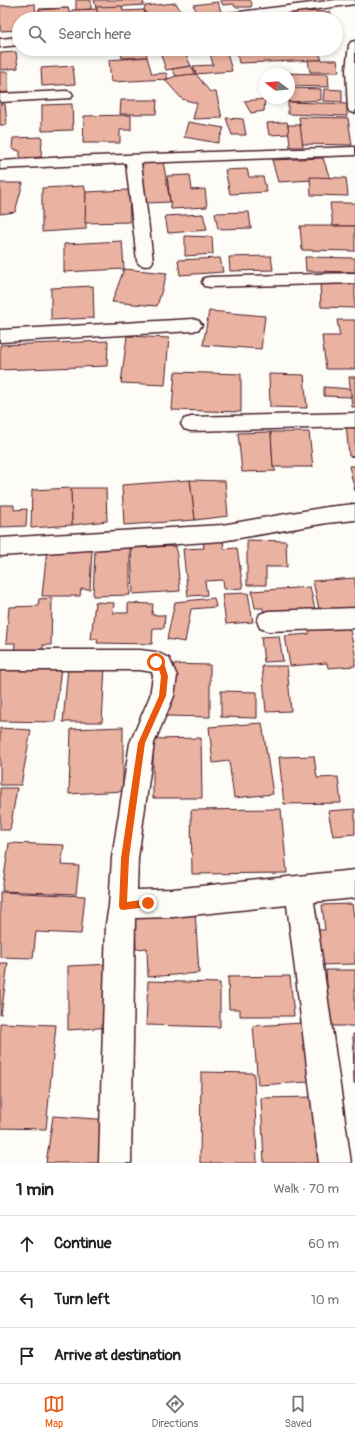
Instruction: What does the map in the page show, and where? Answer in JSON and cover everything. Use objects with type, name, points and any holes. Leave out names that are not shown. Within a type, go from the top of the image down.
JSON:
[{"type":"street","points":[[277,12],[355,1]]},
{"type":"street","points":[[0,43],[12,42]]},
{"type":"street","points":[[355,45],[352,70],[355,109]]},
{"type":"street","points":[[0,98],[66,94]]},
{"type":"street","points":[[0,165],[355,151]]},
{"type":"street","points":[[133,159],[145,261]]},
{"type":"street","points":[[210,282],[355,278]]},
{"type":"street","points":[[0,336],[194,325]]},
{"type":"street","points":[[191,424],[355,420]]},
{"type":"street","points":[[0,547],[35,546],[222,533],[355,512]]},
{"type":"street","points":[[268,621],[355,618]]},
{"type":"street","points":[[0,660],[140,660],[156,662],[161,665],[165,676],[162,696],[142,743],[125,858],[123,906],[120,924],[115,1163]]},
{"type":"street","points":[[123,906],[148,903],[173,903],[355,884]]},
{"type":"street","points":[[299,890],[336,1163]]},
{"type":"building","points":[[76,0],[91,0],[91,9],[76,10]]},
{"type":"building","points":[[94,0],[143,0],[144,5],[96,8]]},
{"type":"building","points":[[220,0],[250,0],[252,3],[251,7],[235,7],[234,4],[223,5]]},
{"type":"building","points":[[218,2],[221,12],[197,12],[193,5]]},
{"type":"building","points":[[176,3],[181,12],[146,12],[144,10],[145,6]]},
{"type":"building","points":[[35,4],[36,12],[12,12],[12,30],[0,31],[0,6]]},
{"type":"building","points":[[122,6],[123,11],[144,10],[144,12],[97,12],[96,7]]},
{"type":"building","points":[[68,8],[69,12],[39,12],[39,9]]},
{"type":"building","points":[[68,8],[69,12],[38,12],[38,10]]},
{"type":"building","points":[[97,9],[97,12],[72,12],[72,10]]},
{"type":"building","points":[[290,11],[331,12],[290,12]]},
{"type":"building","points":[[12,52],[12,56],[16,56],[18,68],[0,70],[0,53]]},
{"type":"building","points":[[122,56],[147,57],[122,58]]},
{"type":"building","points":[[161,56],[186,56],[191,66],[166,70]]},
{"type":"building","points":[[211,56],[228,56],[232,71],[196,74],[193,66],[213,65]]},
{"type":"building","points":[[238,56],[320,56],[322,60],[239,63]]},
{"type":"building","points":[[147,57],[152,74],[166,73],[168,79],[111,82],[109,60]]},
{"type":"building","points":[[308,60],[337,60],[339,72],[310,72]]},
{"type":"building","points":[[73,66],[75,84],[42,86],[41,68]]},
{"type":"building","points":[[191,66],[196,74],[176,76],[172,69]]},
{"type":"building","points":[[0,72],[8,72],[8,92],[0,93]]},
{"type":"building","points":[[295,73],[328,74],[329,87],[295,86]]},
{"type":"building","points":[[196,74],[210,92],[216,92],[222,118],[193,119],[197,103],[182,99],[165,80],[176,76]]},
{"type":"building","points":[[295,88],[321,89],[321,100],[295,102]]},
{"type":"building","points":[[324,89],[342,90],[342,102],[323,101]]},
{"type":"building","points":[[121,100],[157,100],[156,114],[120,114]]},
{"type":"building","points":[[259,100],[259,104],[265,104],[264,111],[251,113],[244,101]]},
{"type":"building","points":[[295,102],[347,104],[347,116],[288,114],[288,104],[295,104]]},
{"type":"building","points":[[0,104],[5,104],[7,125],[0,125]]},
{"type":"building","points":[[72,104],[73,130],[42,131],[42,105]]},
{"type":"building","points":[[131,115],[131,130],[120,130],[120,143],[83,143],[84,116]]},
{"type":"building","points":[[299,117],[348,118],[352,145],[302,144]]},
{"type":"building","points":[[226,118],[243,119],[246,135],[232,135]]},
{"type":"building","points":[[188,122],[224,128],[218,143],[184,137]]},
{"type":"building","points":[[287,122],[290,134],[269,135],[267,123]]},
{"type":"building","points":[[288,125],[300,125],[303,147],[290,147]]},
{"type":"building","points":[[42,137],[41,157],[20,158],[20,151],[12,149],[13,138]]},
{"type":"building","points":[[323,158],[330,179],[278,182],[272,160]]},
{"type":"building","points":[[163,161],[170,202],[146,203],[140,162]]},
{"type":"building","points":[[247,169],[249,177],[263,177],[267,192],[230,194],[225,170]]},
{"type":"building","points":[[190,175],[192,190],[205,189],[207,207],[171,209],[167,176]]},
{"type":"building","points":[[310,177],[346,178],[348,196],[311,195]]},
{"type":"building","points":[[0,183],[23,183],[15,212],[0,214]]},
{"type":"building","points":[[84,186],[86,192],[86,229],[42,232],[42,188]]},
{"type":"building","points":[[129,190],[130,222],[85,223],[86,192]]},
{"type":"building","points":[[330,203],[355,203],[355,226],[333,226]]},
{"type":"building","points":[[249,212],[251,228],[218,229],[215,213]]},
{"type":"building","points":[[203,214],[207,230],[168,233],[165,216]]},
{"type":"building","points":[[300,226],[355,226],[355,251],[302,250]]},
{"type":"building","points":[[185,236],[212,237],[213,254],[185,256]]},
{"type":"building","points":[[122,241],[124,269],[64,272],[64,244]]},
{"type":"building","points":[[271,256],[273,270],[230,271],[229,257]]},
{"type":"building","points":[[305,257],[355,258],[355,272],[306,271]]},
{"type":"building","points":[[220,258],[223,272],[180,275],[178,260]]},
{"type":"building","points":[[124,269],[167,273],[157,306],[112,302]]},
{"type":"building","points":[[320,282],[355,283],[355,308],[321,307]]},
{"type":"building","points":[[93,286],[94,318],[51,320],[51,288]]},
{"type":"building","points":[[209,311],[265,316],[261,349],[203,345]]},
{"type":"building","points":[[337,320],[355,320],[355,369],[326,369],[322,336],[340,336]]},
{"type":"building","points":[[127,336],[169,338],[165,385],[121,383]]},
{"type":"building","points":[[108,341],[107,366],[0,370],[0,345]]},
{"type":"building","points":[[175,372],[241,374],[241,412],[172,410]]},
{"type":"building","points":[[269,374],[304,375],[307,408],[270,407]]},
{"type":"building","points":[[349,377],[355,377],[355,407],[352,407]]},
{"type":"building","points":[[324,387],[351,389],[351,397],[324,396]]},
{"type":"building","points":[[346,424],[355,424],[355,457],[349,456]]},
{"type":"building","points":[[271,432],[273,467],[276,471],[242,472],[238,433]]},
{"type":"building","points":[[271,432],[309,432],[313,467],[273,467]]},
{"type":"building","points":[[349,466],[355,466],[355,491]]},
{"type":"building","points":[[190,480],[225,481],[228,516],[195,520]]},
{"type":"building","points":[[190,480],[195,520],[124,525],[122,485]]},
{"type":"building","points":[[71,488],[106,488],[107,521],[72,525]]},
{"type":"building","points":[[71,488],[72,525],[31,528],[32,490]]},
{"type":"building","points":[[0,505],[14,505],[14,510],[27,509],[26,526],[0,527]]},
{"type":"building","points":[[223,539],[224,549],[237,548],[243,588],[224,589],[223,580],[205,581],[207,595],[188,596],[183,549],[204,548],[203,541]]},
{"type":"building","points":[[247,540],[286,541],[287,567],[266,567],[266,585],[247,585]]},
{"type":"building","points":[[176,546],[180,591],[133,594],[131,548]]},
{"type":"building","points":[[130,547],[130,595],[93,596],[95,548]]},
{"type":"building","points":[[47,549],[92,549],[90,589],[81,589],[80,596],[42,596]]},
{"type":"building","points":[[355,578],[355,611],[320,614],[313,581]]},
{"type":"building","points":[[310,587],[316,614],[264,618],[263,608],[255,608],[252,591]]},
{"type":"building","points":[[248,593],[253,622],[226,624],[222,594]]},
{"type":"building","points":[[52,598],[51,645],[43,645],[43,653],[14,655],[15,643],[6,643],[9,607],[38,606],[39,599]]},
{"type":"building","points":[[214,598],[216,607],[191,609],[185,642],[167,639],[175,602]]},
{"type":"building","points":[[95,602],[114,603],[113,613],[128,613],[128,603],[153,604],[152,615],[165,615],[164,628],[153,628],[152,644],[97,643],[98,639],[91,639]]},
{"type":"building","points":[[349,626],[355,653],[355,666],[328,668],[327,663],[290,666],[285,636],[309,634],[309,629]]},
{"type":"building","points":[[279,636],[283,661],[264,662],[261,637]]},
{"type":"building","points":[[169,664],[210,665],[210,717],[167,716]]},
{"type":"building","points":[[0,666],[61,666],[55,722],[0,721]]},
{"type":"building","points":[[262,666],[287,666],[291,711],[266,712]]},
{"type":"building","points":[[68,667],[105,667],[102,722],[63,722]]},
{"type":"building","points":[[221,691],[257,692],[257,718],[221,717]]},
{"type":"building","points":[[262,723],[273,794],[234,798],[229,761],[213,763],[209,727]]},
{"type":"building","points":[[123,727],[123,791],[69,794],[71,729]]},
{"type":"building","points":[[0,728],[31,730],[21,785],[0,785]]},
{"type":"building","points":[[201,738],[202,798],[153,798],[153,739]]},
{"type":"building","points":[[314,756],[317,778],[338,777],[341,803],[284,804],[279,757]]},
{"type":"building","points":[[0,788],[17,788],[10,830],[0,830]]},
{"type":"building","points":[[281,809],[287,873],[192,874],[191,810]]},
{"type":"building","points":[[355,809],[355,834],[333,836],[328,811]]},
{"type":"building","points":[[9,843],[64,845],[61,865],[79,866],[76,894],[2,891]]},
{"type":"building","points":[[0,892],[85,896],[81,934],[36,932],[33,958],[0,957]]},
{"type":"building","points":[[352,904],[354,917],[355,916],[355,964],[319,965],[316,930],[325,930],[322,905]]},
{"type":"building","points":[[195,911],[199,973],[148,977],[147,948],[136,949],[135,915]]},
{"type":"building","points":[[0,963],[8,963],[1,1015],[0,1015]]},
{"type":"building","points":[[112,964],[112,1027],[68,1030],[68,966]]},
{"type":"building","points":[[326,970],[355,970],[355,1026],[330,1026]]},
{"type":"building","points":[[290,976],[294,1016],[240,1016],[240,1009],[229,1009],[228,977]]},
{"type":"building","points":[[148,981],[220,983],[220,1027],[146,1025]]},
{"type":"building","points":[[0,1023],[56,1025],[46,1129],[0,1128]]},
{"type":"building","points":[[302,1023],[309,1082],[258,1085],[253,1026]]},
{"type":"building","points":[[353,1034],[355,1034],[355,1084],[354,1083]]},
{"type":"building","points":[[201,1072],[254,1073],[257,1163],[200,1163]]},
{"type":"building","points":[[317,1097],[323,1163],[264,1163],[261,1098]]},
{"type":"building","points":[[53,1116],[111,1120],[107,1163],[46,1163]]},
{"type":"route","points":[[148,903],[123,906],[125,858],[142,743],[162,696],[165,676],[161,665],[156,662]]}]
